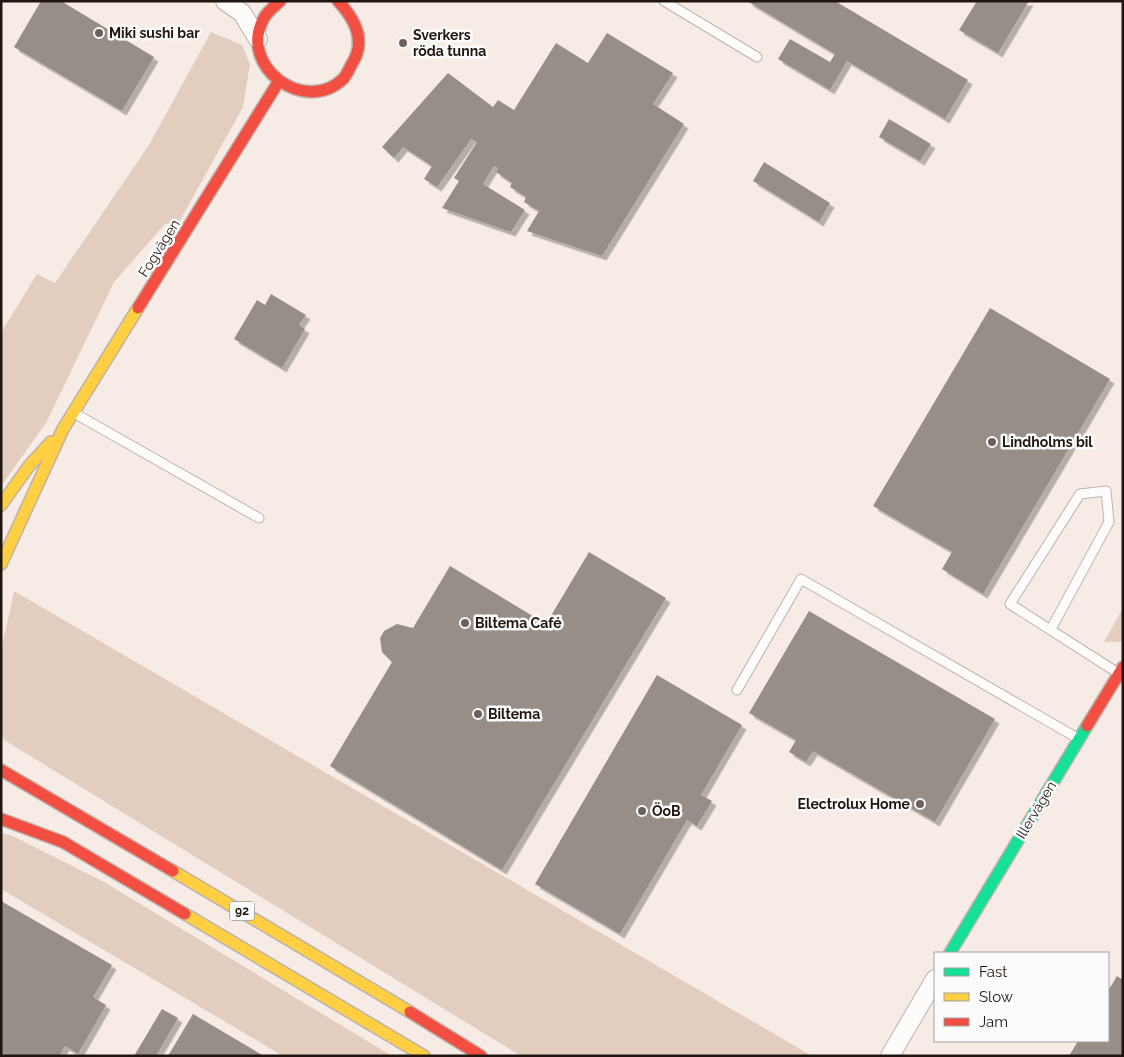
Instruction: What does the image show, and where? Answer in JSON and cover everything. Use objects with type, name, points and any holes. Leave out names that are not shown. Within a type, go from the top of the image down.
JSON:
[{"type":"main road","points":[[280,1],[264,19],[258,39],[258,52],[264,67],[279,81],[304,94],[328,90],[340,83],[352,70],[359,49],[356,24],[348,11],[338,1]]},
{"type":"main road","name":"Fogvägen","points":[[1,564],[63,429],[279,81]]},
{"type":"main road","name":"Fogvägen","points":[[1,505],[29,466],[63,429]]},
{"type":"main road","name":"Illervägen","points":[[951,952],[1121,670]]},
{"type":"main road","name":"92","points":[[1,770],[349,974],[480,1056]]},
{"type":"main road","name":"92","points":[[1,819],[71,846],[424,1056]]},
{"type":"street","points":[[225,1],[242,13],[258,39]]},
{"type":"street","points":[[890,1056],[934,981]]},
{"type":"lane","points":[[664,1],[757,56]]},
{"type":"lane","points":[[73,412],[258,518]]},
{"type":"lane","points":[[1051,630],[1109,522],[1106,491],[1080,494],[1010,604],[1051,630],[1121,670]]},
{"type":"lane","points":[[737,690],[801,580],[1079,739]]},
{"type":"shaded area","points":[[211,32],[242,45],[250,64],[243,107],[178,224],[165,224],[114,282],[46,423],[1,486],[1,333],[37,274],[55,283],[149,145]]},
{"type":"shaded area","points":[[14,591],[812,1056],[521,1056],[4,740],[1,732],[1,651]]},
{"type":"shaded area","points":[[1123,608],[1123,639],[1120,642],[1104,642]]},
{"type":"shaded area","points":[[1,833],[13,836],[104,882],[392,1056],[283,1056],[1,889]]},
{"type":"building","points":[[41,1],[61,1],[154,57],[122,111],[14,47]]},
{"type":"building","points":[[747,1],[835,1],[968,80],[945,119],[847,61],[830,90],[778,59],[790,39],[830,62],[835,54]]},
{"type":"building","points":[[977,1],[1029,1],[998,53],[959,30]]},
{"type":"building","points":[[607,33],[673,73],[653,104],[684,124],[602,256],[527,231],[539,211],[524,202],[526,197],[510,187],[512,183],[496,172],[498,168],[494,166],[483,184],[525,210],[511,232],[442,208],[459,181],[454,178],[477,142],[471,139],[437,187],[424,179],[432,166],[403,147],[394,158],[382,147],[448,73],[493,107],[498,100],[514,110],[556,43],[588,63]]},
{"type":"building","points":[[889,119],[931,144],[920,161],[879,137]]},
{"type":"building","points":[[764,162],[830,203],[819,222],[753,181]]},
{"type":"building","points":[[271,294],[306,315],[299,325],[305,329],[282,368],[234,339],[257,300],[265,305]]},
{"type":"building","name":"Lindholms bil","points":[[990,308],[1110,379],[983,594],[942,569],[952,552],[873,506]]},
{"type":"building","name":"Biltema","points":[[589,552],[666,598],[502,870],[330,766],[392,662],[382,652],[380,638],[384,631],[397,624],[413,628],[450,566],[546,624]]},
{"type":"building","points":[[809,611],[995,719],[935,822],[813,751],[806,762],[789,752],[796,740],[749,713]]},
{"type":"building","name":"ÖoB","points":[[657,675],[742,725],[701,795],[712,801],[697,826],[687,820],[620,934],[535,884]]},
{"type":"building","points":[[1,901],[112,965],[93,997],[106,1005],[78,1054],[65,1046],[59,1056],[1,1056]]},
{"type":"building","points":[[1117,976],[1123,980],[1123,1056],[1069,1056],[1077,1042],[1109,1042],[1109,989]]},
{"type":"building","points":[[162,1009],[178,1018],[156,1056],[134,1056]]},
{"type":"building","points":[[193,1014],[264,1056],[168,1056]]},
{"type":"traffic: fast","points":[[951,952],[1087,726]]},
{"type":"traffic: slow","points":[[1,564],[63,429],[138,308]]},
{"type":"traffic: slow","points":[[1,505],[29,466],[51,442]]},
{"type":"traffic: slow","points":[[173,871],[410,1012]]},
{"type":"traffic: slow","points":[[185,914],[424,1056]]},
{"type":"traffic: jam","points":[[280,1],[264,18],[258,36],[259,53],[267,68],[279,80],[294,88],[310,92],[327,89],[343,79],[357,54],[358,38],[356,30],[349,15],[338,1]]},
{"type":"traffic: jam","points":[[138,308],[279,81]]},
{"type":"traffic: jam","points":[[1087,726],[1123,667]]},
{"type":"traffic: jam","points":[[1,770],[173,871]]},
{"type":"traffic: jam","points":[[1,819],[63,842],[185,914]]},
{"type":"traffic: jam","points":[[410,1012],[481,1056]]},
{"type":"place","name":"Miki sushi bar","points":[[99,33]]},
{"type":"place","name":"Sverkers röda tunna","points":[[403,43]]},
{"type":"place","name":"Lindholms bil","points":[[992,442]]},
{"type":"place","name":"Biltema Café","points":[[465,623]]},
{"type":"place","name":"Biltema","points":[[478,714]]},
{"type":"place","name":"Electrolux Home","points":[[920,804]]},
{"type":"place","name":"ÖoB","points":[[642,811]]}]
